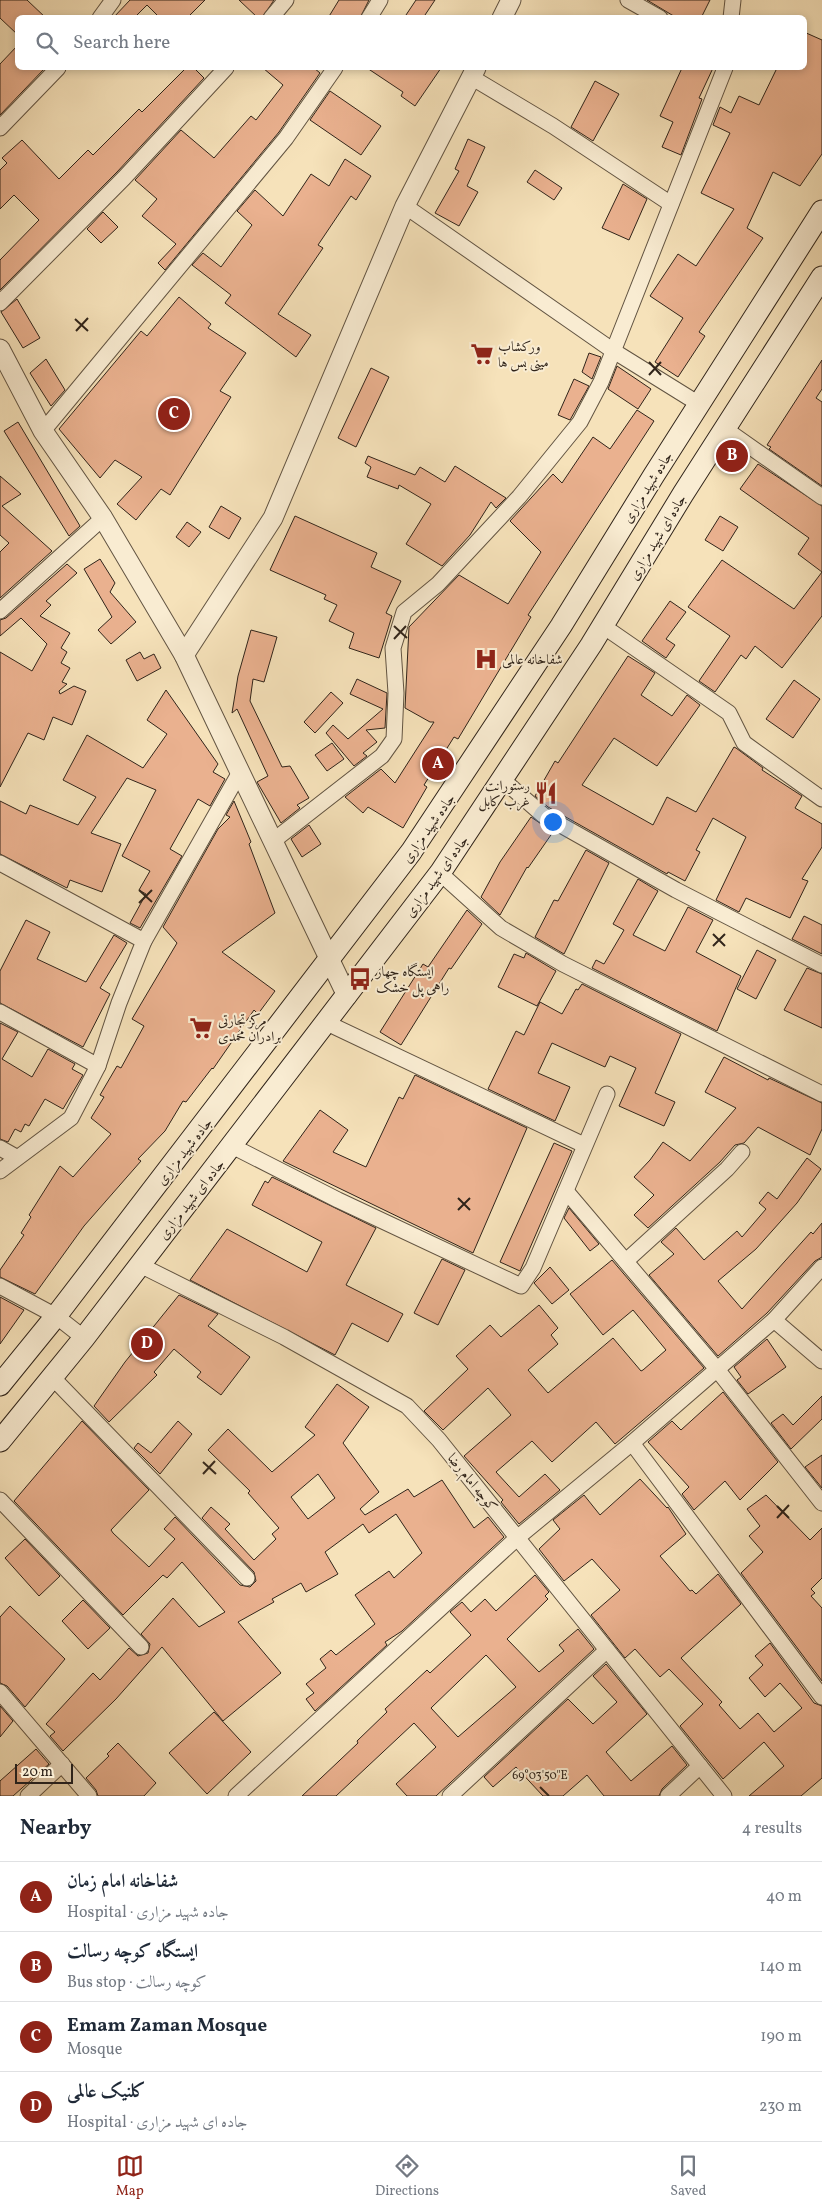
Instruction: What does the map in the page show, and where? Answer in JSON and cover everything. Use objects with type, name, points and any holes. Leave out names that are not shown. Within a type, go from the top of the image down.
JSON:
[{"type":"main road","name":"جاده شهید مزاری","points":[[0,1384],[56,1316],[411,852],[474,760],[561,626],[822,211]]},
{"type":"main road","name":"جاده ای شهید مزاری","points":[[0,1440],[84,1338],[440,873],[603,626],[725,428],[822,277]]},
{"type":"street","points":[[102,15],[113,0]]},
{"type":"street","points":[[274,15],[286,0]]},
{"type":"street","points":[[372,15],[380,0]]},
{"type":"street","points":[[503,15],[510,0]]},
{"type":"street","points":[[628,0],[655,15]]},
{"type":"street","points":[[731,15],[733,0]]},
{"type":"street","points":[[0,128],[56,70]]},
{"type":"street","points":[[0,303],[124,178],[224,70]]},
{"type":"street","points":[[43,431],[286,138],[334,70]]},
{"type":"street","points":[[273,841],[382,756],[394,739],[396,693],[393,648],[404,612],[438,584],[513,503],[580,422],[601,382],[723,70]]},
{"type":"street","points":[[184,655],[273,518],[405,206],[473,72],[671,204]]},
{"type":"street","points":[[405,206],[612,350],[699,404]]},
{"type":"street","points":[[0,349],[43,431],[103,518],[184,655],[347,996]]},
{"type":"street","points":[[725,428],[822,497]]},
{"type":"street","points":[[0,611],[103,518]]},
{"type":"street","points":[[603,626],[729,713],[744,743],[822,799]]},
{"type":"street","points":[[0,1171],[16,1157],[71,1118],[98,1066],[119,1003],[144,941],[240,772]]},
{"type":"street","points":[[503,780],[544,815],[676,890],[822,965]]},
{"type":"street","points":[[0,863],[144,941]]},
{"type":"street","points":[[440,873],[501,928],[563,964],[822,1094]]},
{"type":"street","points":[[0,1012],[98,1066]]},
{"type":"street","points":[[327,1023],[584,1145]]},
{"type":"street","points":[[232,1146],[338,1200],[521,1286],[533,1268],[607,1094]]},
{"type":"street","points":[[0,1148],[16,1157]]},
{"type":"street","points":[[626,1261],[727,1169],[742,1152]]},
{"type":"street","points":[[566,1191],[716,1368],[822,1503]]},
{"type":"street","name":"کوچه امام رضا","points":[[140,1265],[284,1337],[407,1406],[440,1440],[724,1796]]},
{"type":"street","points":[[236,1796],[517,1538],[632,1443],[716,1368],[774,1320],[822,1267]]},
{"type":"street","points":[[0,1286],[56,1316],[84,1338]]},
{"type":"street","points":[[774,1320],[822,1361]]},
{"type":"street","points":[[52,1377],[247,1578]]},
{"type":"street","points":[[632,1443],[822,1697]]},
{"type":"street","points":[[0,1500],[141,1647]]},
{"type":"street","points":[[450,1796],[607,1650]]},
{"type":"street","points":[[0,1692],[89,1796]]},
{"type":"street","points":[[28,1796],[62,1764]]},
{"type":"street","points":[[668,1796],[700,1766]]},
{"type":"building","points":[[0,0],[27,0],[43,15],[15,15],[15,32],[0,18]]},
{"type":"building","points":[[130,0],[205,0],[190,15],[157,15],[147,5],[137,15],[116,15]]},
{"type":"building","points":[[239,0],[274,0],[264,15],[255,15]]},
{"type":"building","points":[[339,0],[369,0],[362,15],[330,15]]},
{"type":"building","points":[[416,0],[435,0],[425,15],[406,15]]},
{"type":"building","points":[[647,0],[710,0],[702,15],[672,15]]},
{"type":"building","points":[[807,33],[822,40],[822,154],[800,186],[773,172],[747,228],[763,238],[699,332],[705,336],[678,377],[655,362],[683,318],[650,296],[678,254],[696,266],[734,209],[701,193],[730,133],[713,125],[720,107],[731,113],[739,96],[759,105],[776,70],[807,70]]},
{"type":"building","points":[[15,48],[15,70],[43,70],[0,115],[0,64]]},
{"type":"building","points":[[184,70],[196,70],[204,78],[117,172],[0,290],[0,260],[39,220],[14,195],[0,209],[0,170],[7,163],[2,158],[22,140],[59,179],[88,150],[93,155],[139,109],[142,112]]},
{"type":"building","points":[[265,70],[316,70],[320,73],[279,132],[165,270],[158,263],[176,244],[142,216],[157,199],[135,180],[181,130],[214,158],[251,116],[256,120],[283,85]]},
{"type":"building","points":[[370,70],[440,70],[415,106],[401,96],[403,92]]},
{"type":"building","points":[[681,70],[712,70],[699,98],[702,99],[681,155],[662,147],[673,122],[660,116]]},
{"type":"building","points":[[595,81],[619,94],[593,141],[571,127]]},
{"type":"building","points":[[330,91],[381,126],[361,155],[310,120]]},
{"type":"building","points":[[468,139],[485,147],[467,186],[478,192],[459,226],[435,213],[459,171],[455,169]]},
{"type":"building","points":[[345,159],[371,176],[356,200],[351,196],[318,245],[323,248],[278,314],[311,335],[296,357],[225,303],[231,295],[192,265],[203,253],[221,267],[252,225],[237,211],[255,190],[283,216],[311,174],[329,186]]},
{"type":"building","points":[[535,170],[562,188],[554,200],[527,182]]},
{"type":"building","points":[[623,184],[647,199],[629,240],[602,228]]},
{"type":"building","points":[[103,212],[118,227],[101,243],[87,229]]},
{"type":"building","points":[[179,297],[211,324],[208,328],[246,353],[220,391],[231,397],[170,495],[161,489],[136,520],[117,504],[142,477],[115,460],[100,478],[59,429],[141,331],[147,336]]},
{"type":"building","points":[[17,299],[40,338],[23,348],[1,312]]},
{"type":"building","points":[[589,353],[601,357],[592,379],[582,372]]},
{"type":"building","points":[[46,359],[65,390],[51,406],[30,373]]},
{"type":"building","points":[[822,360],[822,389],[816,398],[822,402],[822,486],[769,449],[771,447],[767,445]]},
{"type":"building","points":[[617,366],[651,389],[638,409],[608,389]]},
{"type":"building","points":[[371,368],[389,377],[356,447],[338,438]]},
{"type":"building","points":[[574,379],[589,386],[570,420],[558,415]]},
{"type":"building","points":[[637,410],[654,421],[528,615],[531,617],[458,739],[454,737],[424,785],[427,787],[403,828],[368,807],[363,813],[345,797],[381,769],[395,783],[434,722],[430,722],[405,708],[409,627],[459,575],[508,604],[541,552],[510,521],[553,474],[562,483],[593,437],[610,449]]},
{"type":"building","points":[[18,422],[80,526],[69,536],[4,431]]},
{"type":"building","points":[[368,456],[415,475],[420,467],[445,482],[455,466],[506,498],[496,508],[491,502],[470,535],[442,566],[406,544],[431,504],[399,485],[398,489],[367,477],[371,467],[365,463]]},
{"type":"building","points":[[758,464],[822,506],[822,572],[798,554],[809,538],[740,489]]},
{"type":"building","points":[[0,476],[21,494],[2,506],[52,551],[0,598],[0,552],[9,543],[0,535]]},
{"type":"building","points":[[221,506],[241,518],[229,539],[209,527]]},
{"type":"building","points":[[295,516],[377,553],[371,567],[401,581],[386,613],[392,616],[379,658],[349,648],[354,633],[329,621],[337,605],[324,599],[326,595],[270,570]]},
{"type":"building","points":[[720,516],[738,527],[723,551],[705,540]]},
{"type":"building","points":[[187,522],[201,532],[189,547],[176,537]]},
{"type":"building","points":[[100,559],[115,583],[110,592],[136,622],[111,644],[98,630],[112,617],[84,569]]},
{"type":"building","points":[[722,560],[794,609],[822,572],[822,616],[782,668],[755,646],[746,659],[741,655],[715,692],[699,681],[730,636],[688,607]]},
{"type":"building","points":[[67,564],[77,573],[46,601],[51,605],[40,616],[70,633],[61,648],[67,652],[61,663],[70,668],[62,682],[67,684],[59,691],[60,694],[74,686],[86,691],[72,725],[53,717],[44,740],[28,733],[0,787],[0,652],[32,671],[47,644],[21,618],[0,636],[0,620],[6,618]]},
{"type":"building","points":[[670,601],[686,612],[666,639],[675,645],[666,658],[642,641]]},
{"type":"building","points":[[251,630],[277,637],[264,682],[253,679],[250,701],[282,767],[290,766],[309,798],[297,805],[300,808],[281,823],[257,782],[268,776],[237,709],[232,713],[238,676]]},
{"type":"building","points":[[140,652],[144,659],[154,654],[161,668],[137,681],[126,660]]},
{"type":"building","points":[[628,656],[655,673],[641,695],[672,716],[687,695],[700,705],[657,766],[614,738],[582,785],[653,825],[667,797],[696,812],[734,747],[736,748],[763,768],[762,770],[802,796],[795,808],[822,824],[822,847],[802,879],[808,881],[790,918],[746,898],[739,912],[716,900],[746,837],[713,818],[696,850],[700,852],[685,881],[668,872],[667,874],[548,807],[535,796],[555,761],[558,763]]},
{"type":"building","points":[[357,679],[387,693],[385,728],[366,730],[377,742],[363,753],[367,756],[354,766],[326,733],[333,725],[348,739],[383,709],[350,694]]},
{"type":"building","points":[[794,680],[820,699],[793,738],[766,719]]},
{"type":"building","points":[[166,690],[218,764],[213,772],[225,779],[210,806],[198,799],[170,849],[182,856],[140,928],[130,923],[146,894],[139,890],[150,871],[122,856],[156,790],[127,778],[91,833],[121,844],[102,892],[70,880],[67,888],[0,854],[0,801],[26,814],[30,805],[78,825],[96,797],[63,780],[87,735],[143,768],[167,734],[147,720]]},
{"type":"building","points":[[331,692],[343,703],[315,733],[304,722]]},
{"type":"building","points":[[332,743],[344,759],[327,771],[315,755]]},
{"type":"building","points":[[234,801],[251,842],[249,844],[275,913],[222,952],[275,991],[258,1014],[254,1010],[213,1069],[186,1102],[183,1101],[165,1131],[138,1159],[141,1161],[84,1226],[35,1294],[0,1277],[0,1270],[24,1235],[21,1233],[31,1217],[29,1215],[60,1166],[73,1177],[111,1134],[91,1118],[104,1097],[100,1095],[117,1066],[121,1068],[144,1026],[132,1019],[177,943],[163,927],[218,829],[230,817],[226,815]]},
{"type":"building","points":[[531,817],[553,832],[527,867],[500,915],[481,897],[500,862]]},
{"type":"building","points":[[309,825],[321,844],[302,857],[291,839]]},
{"type":"building","points":[[586,850],[609,863],[564,954],[535,937],[554,900],[558,901]]},
{"type":"building","points":[[638,879],[658,891],[633,935],[665,951],[688,907],[713,920],[696,952],[741,976],[717,1031],[592,968],[596,960],[604,964],[624,930],[613,924]]},
{"type":"building","points":[[467,910],[482,924],[451,969],[449,968],[401,1045],[380,1032],[423,964],[428,967]]},
{"type":"building","points":[[804,916],[822,925],[822,954],[792,939]]},
{"type":"building","points":[[26,920],[50,932],[37,959],[86,982],[114,935],[127,943],[100,988],[110,994],[83,1047],[0,1003],[0,971]]},
{"type":"building","points":[[757,950],[776,960],[756,999],[737,989]]},
{"type":"building","points":[[526,953],[556,971],[537,1006],[498,987],[514,954],[524,958]]},
{"type":"building","points":[[807,968],[822,974],[822,1028],[784,1010]]},
{"type":"building","points":[[582,984],[681,1034],[655,1093],[675,1102],[664,1126],[619,1106],[636,1068],[610,1056],[605,1067],[552,1043],[538,1073],[570,1087],[555,1121],[488,1089],[516,1031],[524,1035],[540,1002],[562,1014],[576,989],[578,990]]},
{"type":"building","points":[[0,1023],[18,1032],[2,1059],[32,1077],[48,1049],[75,1064],[72,1069],[83,1075],[63,1109],[45,1099],[29,1126],[25,1124],[21,1132],[15,1129],[8,1142],[0,1139]]},
{"type":"building","points":[[724,1057],[768,1080],[769,1078],[822,1103],[822,1129],[810,1155],[758,1127],[744,1143],[735,1145],[720,1162],[648,1228],[634,1215],[654,1195],[634,1177],[663,1142],[690,1161],[736,1108],[705,1092]]},
{"type":"building","points":[[415,1075],[527,1128],[473,1253],[283,1161],[320,1110],[348,1130],[333,1152],[366,1167],[399,1097],[403,1099]]},
{"type":"building","points":[[554,1143],[572,1151],[520,1271],[500,1262]]},
{"type":"building","points":[[807,1158],[821,1169],[797,1203],[756,1249],[718,1281],[742,1309],[811,1232],[813,1234],[822,1223],[822,1257],[815,1261],[767,1313],[718,1356],[649,1275],[674,1254],[661,1242],[676,1228],[704,1260],[737,1231],[742,1237],[766,1209],[759,1203],[768,1192],[777,1199]]},
{"type":"building","points":[[272,1177],[376,1228],[346,1285],[403,1314],[388,1342],[352,1323],[335,1355],[190,1280],[227,1229],[307,1272],[322,1242],[252,1205],[265,1181],[268,1183]]},
{"type":"building","points":[[569,1208],[599,1244],[590,1251],[564,1218]]},
{"type":"building","points":[[442,1259],[465,1270],[438,1325],[414,1313]]},
{"type":"building","points":[[612,1260],[704,1368],[615,1444],[596,1422],[552,1462],[532,1441],[496,1472],[519,1497],[545,1474],[560,1490],[519,1524],[501,1502],[503,1500],[464,1456],[511,1415],[488,1388],[443,1430],[424,1411],[468,1369],[456,1356],[490,1325],[501,1337],[539,1305],[558,1328],[551,1335],[558,1344],[528,1370],[548,1393],[613,1338],[641,1371],[643,1370],[666,1350],[633,1310],[603,1335],[570,1294]]},
{"type":"building","points":[[550,1267],[569,1290],[552,1304],[534,1283]]},
{"type":"building","points":[[179,1295],[218,1314],[208,1326],[250,1357],[221,1395],[197,1377],[201,1372],[174,1349],[154,1372],[157,1375],[109,1422],[94,1406],[125,1362]]},
{"type":"building","points":[[0,1297],[24,1310],[0,1344]]},
{"type":"building","points":[[767,1339],[786,1367],[748,1394],[737,1380],[741,1377],[734,1367]]},
{"type":"building","points":[[337,1384],[369,1407],[343,1443],[379,1492],[360,1509],[365,1515],[408,1489],[414,1497],[442,1480],[474,1528],[488,1517],[504,1537],[402,1631],[385,1642],[387,1645],[315,1711],[306,1699],[314,1693],[306,1684],[326,1668],[320,1659],[331,1650],[336,1655],[375,1624],[355,1595],[389,1571],[394,1578],[422,1553],[396,1514],[369,1533],[363,1524],[325,1552],[338,1574],[306,1592],[301,1583],[272,1599],[274,1602],[238,1622],[281,1673],[223,1721],[162,1647],[116,1699],[63,1751],[50,1736],[55,1732],[46,1724],[93,1673],[100,1680],[129,1648],[138,1656],[148,1653],[150,1644],[141,1634],[173,1598],[199,1627],[225,1612],[182,1562],[167,1578],[163,1575],[123,1615],[14,1501],[82,1421],[149,1490],[111,1530],[113,1533],[149,1567],[175,1539],[164,1529],[175,1517],[240,1585],[250,1587],[256,1581],[254,1572],[202,1518],[211,1507],[230,1524],[225,1529],[254,1560],[276,1539],[272,1534],[279,1528],[248,1493],[250,1491],[208,1450],[228,1429],[272,1472],[315,1435],[305,1427]],"holes":[[[318,1474],[335,1498],[308,1519],[291,1497]]]},
{"type":"building","points":[[723,1392],[778,1462],[740,1500],[725,1481],[694,1510],[682,1494],[689,1487],[648,1442],[672,1421],[681,1430]]},
{"type":"building","points":[[822,1396],[822,1419],[791,1449],[771,1423],[783,1414],[793,1425]]},
{"type":"building","points":[[178,1421],[192,1434],[160,1474],[134,1448],[138,1443],[151,1453]]},
{"type":"building","points":[[822,1455],[822,1488],[805,1467]]},
{"type":"building","points":[[640,1479],[668,1507],[686,1534],[660,1556],[690,1591],[692,1590],[696,1594],[718,1574],[741,1604],[681,1658],[722,1702],[719,1705],[740,1729],[758,1713],[774,1732],[802,1708],[780,1683],[765,1697],[749,1678],[763,1665],[755,1656],[770,1643],[814,1703],[822,1706],[822,1778],[801,1796],[749,1796],[784,1766],[764,1742],[723,1779],[680,1726],[703,1704],[669,1669],[660,1677],[635,1649],[625,1658],[591,1615],[620,1590],[592,1559],[564,1581],[539,1549],[560,1529],[553,1520],[584,1495],[600,1515]]},
{"type":"building","points":[[766,1495],[810,1540],[822,1528],[822,1578],[811,1589],[815,1593],[811,1596],[822,1608],[822,1681],[741,1573],[763,1552],[749,1536],[760,1526],[747,1509]]},
{"type":"building","points":[[25,1539],[60,1576],[39,1596],[5,1558]]},
{"type":"building","points":[[535,1575],[549,1592],[545,1596],[548,1599],[507,1639],[539,1672],[564,1651],[559,1645],[578,1629],[594,1649],[436,1796],[407,1796],[396,1784],[436,1747],[414,1723],[336,1796],[302,1796],[358,1743],[357,1741],[387,1712],[385,1709],[427,1670],[430,1673],[471,1635],[450,1612],[462,1602],[471,1612],[485,1599],[496,1611]],"holes":[[[486,1655],[516,1687],[458,1737],[431,1708]]]},
{"type":"building","points":[[83,1600],[110,1628],[88,1649],[62,1621]]},
{"type":"building","points":[[10,1606],[65,1659],[25,1707],[7,1686],[0,1683],[0,1617]]},
{"type":"building","points":[[606,1664],[647,1714],[606,1752],[631,1781],[672,1746],[687,1765],[662,1789],[659,1796],[604,1796],[587,1775],[563,1796],[543,1796],[516,1767],[493,1787],[484,1777],[568,1699],[593,1724],[617,1702],[593,1676]]},
{"type":"building","points":[[0,1706],[13,1721],[0,1737]]},
{"type":"building","points":[[214,1712],[251,1752],[207,1794],[169,1753]]},
{"type":"building","points":[[118,1743],[156,1783],[144,1796],[98,1796],[96,1790],[86,1778],[109,1756],[107,1754]]},
{"type":"building","points":[[36,1749],[49,1764],[13,1796],[0,1796],[0,1781]]},
{"type":"place","name":"ورکشاب مینی بس ها","points":[[482,354]]},
{"type":"place","name":"Emam Zaman Mosque","points":[[174,414]]},
{"type":"place","name":"ایستگاه کوچه رسالت","points":[[732,456]]},
{"type":"place","name":"شفاخانه عالمی","points":[[486,659]]},
{"type":"place","name":"شفاخانه امام زمان","points":[[438,764]]},
{"type":"place","name":"رستورانت غرب کابل","points":[[546,793]]},
{"type":"place","name":"ایستگاه چهار راهی پل خشک","points":[[360,979]]},
{"type":"place","name":"مرکز تجارتی برادران محمدی","points":[[201,1028]]},
{"type":"place","name":"کلنیک عالمی","points":[[147,1344]]}]
